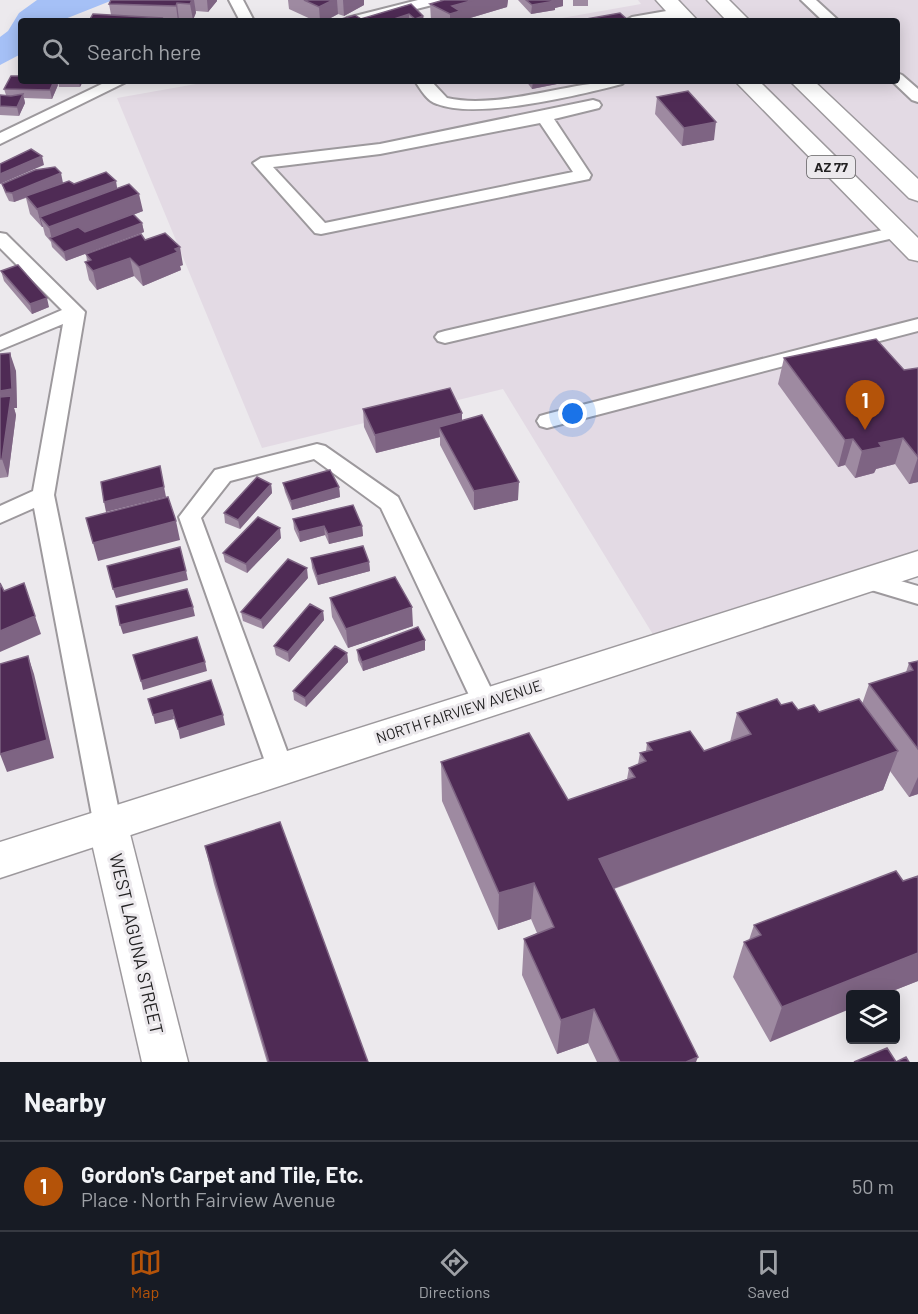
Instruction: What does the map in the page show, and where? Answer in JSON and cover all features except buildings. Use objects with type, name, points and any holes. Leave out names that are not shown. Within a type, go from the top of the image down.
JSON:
[{"type":"main road","points":[[717,0],[736,18]]},
{"type":"main road","name":"AZ 77","points":[[749,84],[918,253]]},
{"type":"main road","name":"AZ 77","points":[[804,84],[918,193]]},
{"type":"main road","name":"NORTH FAIRVIEW AVENUE","points":[[0,860],[918,563]]},
{"type":"main road","name":"WEST LAGUNA STREET","points":[[108,826],[165,1062]]},
{"type":"lane","points":[[236,0],[245,18]]},
{"type":"lane","points":[[364,18],[435,0]]},
{"type":"lane","points":[[808,0],[829,18]]},
{"type":"lane","points":[[646,18],[677,11]]},
{"type":"lane","points":[[900,81],[918,97]]},
{"type":"lane","points":[[0,139],[114,84]]},
{"type":"lane","points":[[425,84],[430,92],[443,102],[474,104],[536,97],[602,84]]},
{"type":"lane","points":[[544,117],[583,175],[321,229],[261,163],[380,149],[544,117],[593,105]]},
{"type":"lane","points":[[445,337],[896,232]]},
{"type":"lane","points":[[3,246],[75,312]]},
{"type":"lane","points":[[0,345],[75,312]]},
{"type":"lane","points":[[75,312],[43,495],[108,826]]},
{"type":"lane","points":[[547,421],[916,329]]},
{"type":"lane","points":[[281,770],[190,517],[223,475],[317,451],[390,503],[485,703]]},
{"type":"lane","points":[[0,515],[43,495]]},
{"type":"lane","points":[[866,580],[918,595]]},
{"type":"shaded area","points":[[638,0],[918,0],[918,563],[660,646],[503,389],[262,448],[117,98],[196,84],[900,84],[900,18],[562,18],[641,4]]},
{"type":"water","points":[[37,0],[113,0],[68,18],[18,18],[18,56],[0,65],[0,37],[8,31],[19,13]]},
{"type":"place","name":"Gordon's Carpet and Tile, Etc.","points":[[865,430]]}]
